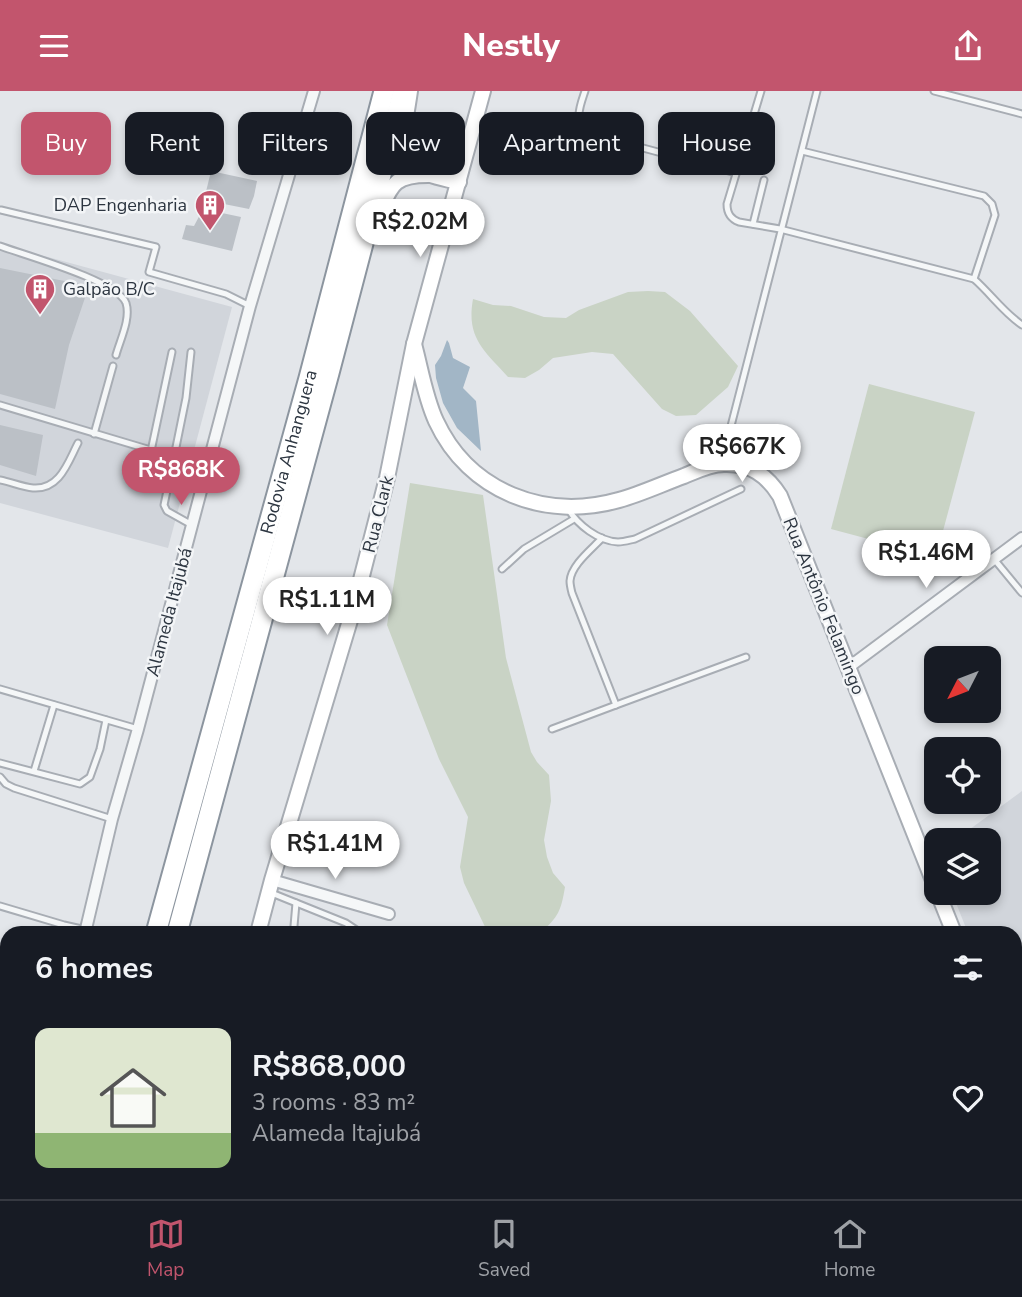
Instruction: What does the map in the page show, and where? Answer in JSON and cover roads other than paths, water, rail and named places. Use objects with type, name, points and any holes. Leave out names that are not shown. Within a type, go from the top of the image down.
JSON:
[{"type":"highway","name":"Rodovia Anhanguera","points":[[158,926],[309,379],[384,91]]},
{"type":"highway","name":"Rodovia Anhanguera","points":[[179,926],[403,91]]},
{"type":"main road","points":[[408,112],[410,91]]},
{"type":"main road","name":"Rua Clark","points":[[260,926],[354,607],[387,478],[414,344],[483,91]]},
{"type":"main road","points":[[361,250],[396,181],[413,175]]},
{"type":"main road","points":[[432,175],[458,182]]},
{"type":"main road","name":"Rua Antônio Felamingo","points":[[414,344],[428,401],[436,421],[458,456],[495,486],[515,497],[570,513],[620,500],[721,464],[752,468],[772,484],[780,496],[924,857]]},
{"type":"main road","name":"Rua Antônio Felamingo","points":[[943,905],[951,926]]},
{"type":"street","name":"Alameda Itajubá","points":[[86,926],[112,819],[250,306],[311,92]]},
{"type":"street","points":[[849,667],[1022,538]]},
{"type":"street","points":[[271,886],[389,914]]},
{"type":"lane","points":[[585,91],[579,119],[581,125],[591,134],[658,152]]},
{"type":"lane","points":[[755,112],[761,91]]},
{"type":"lane","points":[[721,464],[817,91]]},
{"type":"lane","points":[[934,91],[1022,114]]},
{"type":"lane","points":[[802,151],[984,196],[992,204],[995,215],[974,279]]},
{"type":"lane","points":[[735,175],[727,204],[727,210],[733,220],[780,229],[974,279],[1002,309],[1022,325]]},
{"type":"lane","points":[[753,225],[764,180]]},
{"type":"lane","points":[[1,210],[156,247],[149,272],[226,294],[250,306]]},
{"type":"lane","points":[[0,246],[89,277],[118,293],[125,300],[128,315],[116,355]]},
{"type":"lane","points":[[151,451],[172,352]]},
{"type":"lane","points":[[191,352],[186,398],[164,505],[167,512],[192,525]]},
{"type":"lane","points":[[94,434],[113,366]]},
{"type":"lane","points":[[0,405],[174,457]]},
{"type":"lane","points":[[0,480],[34,488],[45,487],[55,482],[62,474],[78,443]]},
{"type":"lane","points":[[502,569],[570,513],[602,538],[619,542],[635,539],[741,489]]},
{"type":"lane","points":[[602,538],[578,564],[570,581],[572,593],[615,705]]},
{"type":"lane","points":[[994,559],[1022,593]]},
{"type":"lane","points":[[552,729],[746,657]]},
{"type":"lane","points":[[0,689],[138,729]]},
{"type":"lane","points":[[34,771],[54,705]]},
{"type":"lane","points":[[0,763],[80,784],[90,777],[106,720]]},
{"type":"lane","points":[[0,777],[14,788],[112,819]]},
{"type":"lane","points":[[271,886],[296,903],[350,926]]},
{"type":"lane","points":[[294,926],[296,903]]},
{"type":"lane","points":[[0,907],[68,926]]},
{"type":"water","points":[[447,340],[453,358],[470,367],[463,388],[476,401],[481,451],[457,428],[443,403],[435,365]]},
{"type":"place","name":"DAP Engenharia","points":[[210,232]]},
{"type":"place","name":"Galpão B/C","points":[[40,316]]}]
